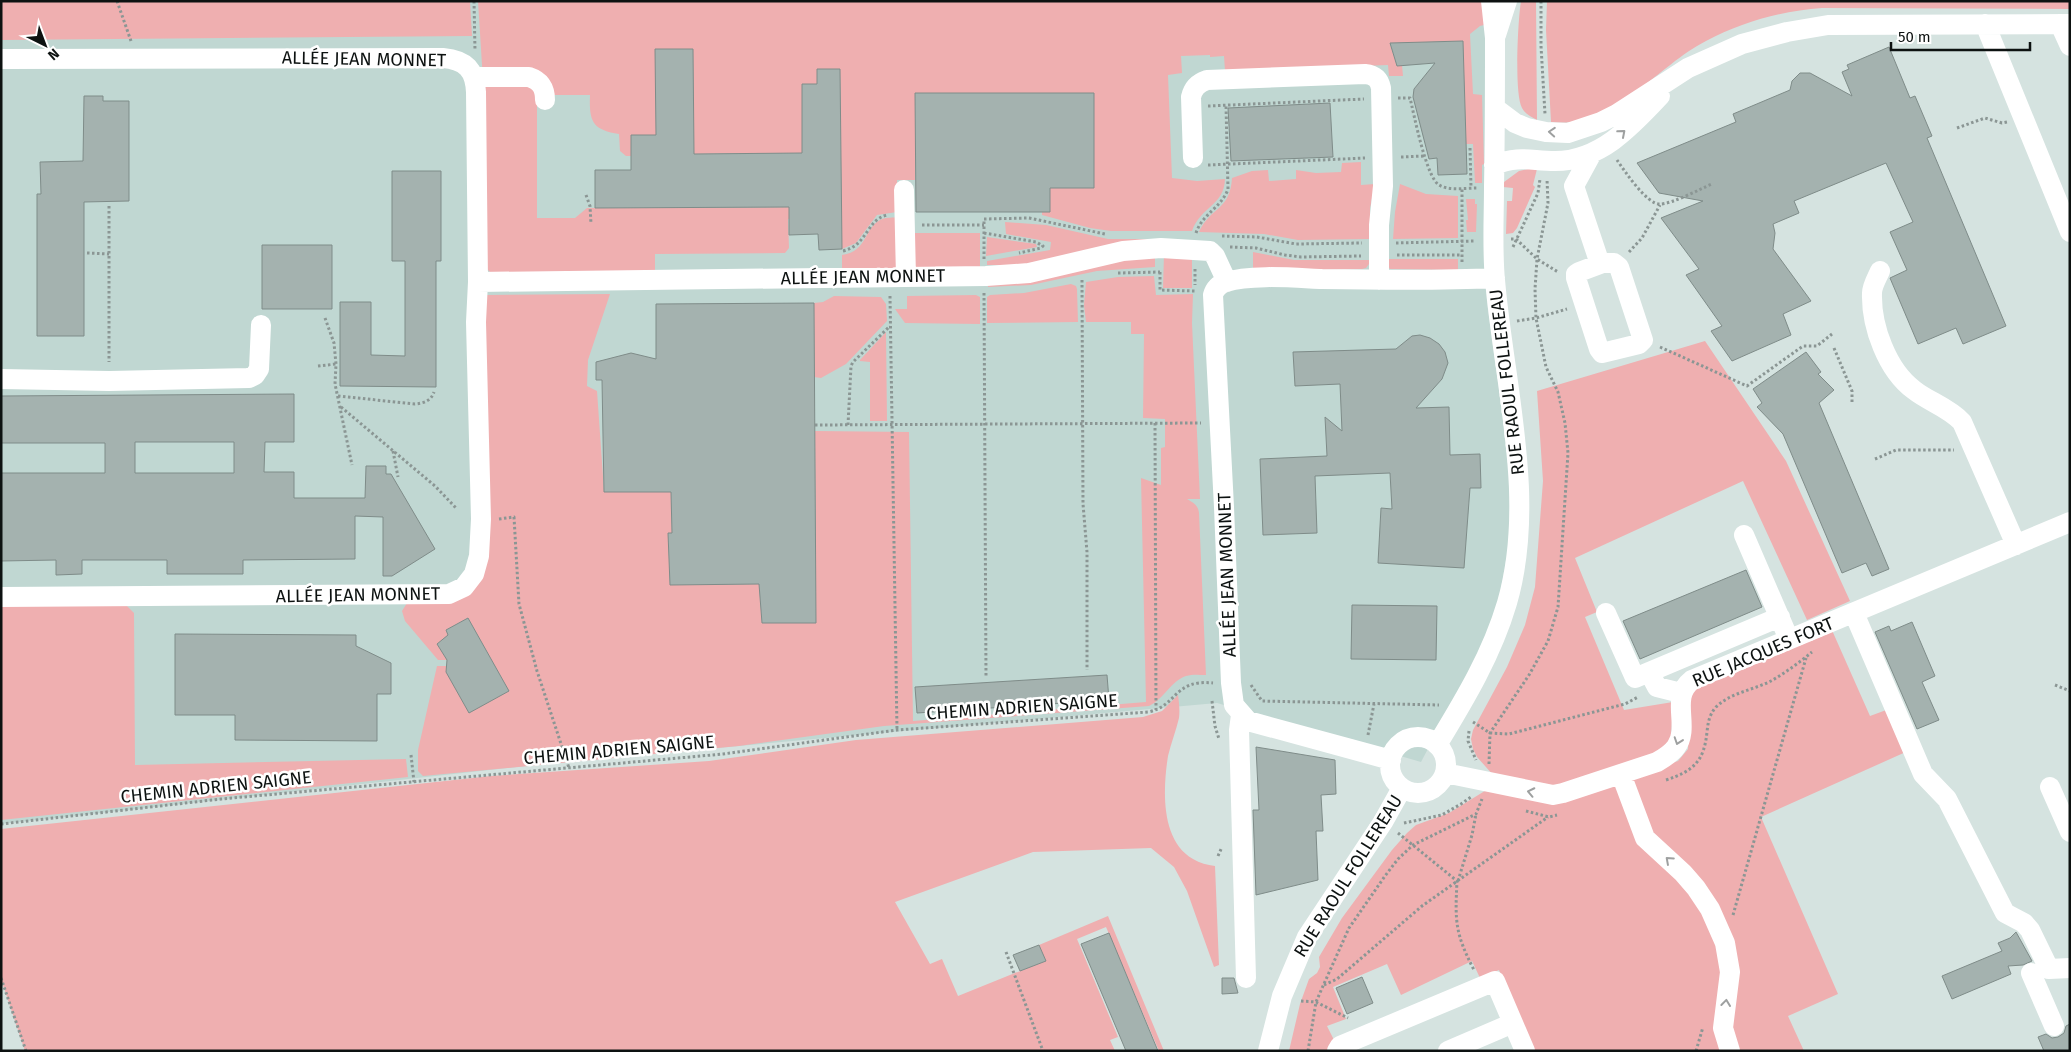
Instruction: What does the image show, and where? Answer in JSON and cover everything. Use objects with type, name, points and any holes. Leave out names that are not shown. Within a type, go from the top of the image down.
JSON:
[{"type":"street","name":"RUE RAOUL FOLLEREAU","points":[[1437,745],[1465,717],[1507,601],[1514,570],[1519,512],[1519,475],[1509,322],[1495,278],[1494,239],[1495,38],[1503,3]]},
{"type":"street","points":[[1985,24],[2070,232]]},
{"type":"street","points":[[1495,108],[1515,123],[1527,128],[1546,132],[1568,133],[1601,122],[1688,68],[1742,44],[1786,32],[1828,25],[2065,24],[2070,46]]},
{"type":"street","name":"ALLÉE JEAN MONNET","points":[[1,597],[449,594],[464,586],[474,574],[479,556],[481,519],[473,73],[458,61],[443,58],[141,58]]},
{"type":"street","points":[[1,59],[141,58]]},
{"type":"street","points":[[1549,161],[1563,170],[1590,264],[1596,268],[1644,340],[1639,344],[1602,354],[1599,349],[1584,304],[1596,268],[1598,258],[1574,186],[1600,148],[1650,107],[1688,68]]},
{"type":"street","points":[[473,73],[535,79],[545,91],[545,100]]},
{"type":"street","points":[[1197,162],[1191,98],[1192,91],[1201,82],[1372,75],[1380,82],[1381,99],[1383,186],[1380,205],[1379,280]]},
{"type":"street","points":[[1494,165],[1519,158],[1549,161],[1569,160],[1600,148]]},
{"type":"street","points":[[904,190],[906,277]]},
{"type":"street","name":"ALLÉE JEAN MONNET","points":[[478,282],[906,277],[984,268],[1029,273],[1123,251],[1205,243]]},
{"type":"street","points":[[1205,243],[1215,256],[1227,282],[1275,278],[1379,280],[1495,278]]},
{"type":"street","points":[[1880,272],[1872,291],[1877,332],[1882,346],[1899,374],[1912,389],[1950,411],[1962,422],[2016,544]]},
{"type":"street","name":"ALLÉE JEAN MONNET","points":[[1227,282],[1214,291],[1213,299],[1231,683],[1233,700],[1242,716]]},
{"type":"street","points":[[1,379],[109,380],[253,376],[259,369],[261,325]]},
{"type":"street","name":"RUE JACQUES FORT","points":[[1445,773],[1483,788],[1553,795],[1657,762],[1671,754],[1678,746],[1682,728],[1681,693],[1685,685],[1692,680],[2070,522]]},
{"type":"street","points":[[1744,535],[1789,639]]},
{"type":"street","points":[[1606,613],[1635,678],[1653,679],[1681,693]]},
{"type":"street","points":[[1854,613],[1923,774],[1939,790],[1953,810],[2005,913],[2024,923],[2030,930],[2050,969],[2070,968]]},
{"type":"street","points":[[1653,679],[1780,617]]},
{"type":"street","points":[[1242,716],[1248,721],[1391,760],[1400,744],[1411,738],[1424,738],[1437,745],[1445,759],[1445,773]]},
{"type":"street","points":[[1242,716],[1240,740],[1246,978]]},
{"type":"street","name":"RUE RAOUL FOLLEREAU","points":[[1391,760],[1393,776],[1402,788],[1416,793],[1430,790],[1438,785],[1445,773]]},
{"type":"street","points":[[1622,774],[1645,838],[1678,868],[1696,888],[1710,909],[1725,943],[1730,972],[1723,1028],[1730,1051]]},
{"type":"street","points":[[2050,787],[2070,832]]},
{"type":"street","name":"RUE RAOUL FOLLEREAU","points":[[1268,1051],[1282,996],[1307,937],[1383,822],[1402,788]]},
{"type":"street","points":[[2031,973],[2054,1026]]},
{"type":"street","points":[[1337,1051],[1340,1046],[1495,981],[1525,1051]]},
{"type":"street","points":[[1448,1051],[1513,1023]]},
{"type":"path","points":[[116,1],[129,38],[141,58]]},
{"type":"path","points":[[473,73],[476,64],[474,1]]},
{"type":"path","points":[[1541,1],[1541,46],[1546,132]]},
{"type":"path","points":[[1202,106],[1410,98],[1424,156],[1430,174],[1438,184],[1444,187],[1483,188]]},
{"type":"path","points":[[1226,105],[1228,165],[1226,195],[1201,220],[1195,236],[1205,243],[1230,247],[1256,248],[1301,257],[1494,239],[1516,239],[1538,259],[1554,270],[1596,268],[1642,238],[1660,204],[1712,184]]},
{"type":"path","points":[[1957,128],[1985,118],[2002,123],[2021,116]]},
{"type":"path","points":[[1470,148],[1471,188]]},
{"type":"path","points":[[1600,148],[1619,162],[1647,198],[1660,204]]},
{"type":"path","points":[[1197,162],[1228,165],[1424,156]]},
{"type":"path","points":[[1513,254],[1516,239],[1538,193],[1549,161]]},
{"type":"path","points":[[1482,986],[1457,931],[1457,881],[1472,835],[1489,768],[1490,733],[1530,675],[1548,641],[1558,607],[1568,453],[1565,423],[1558,392],[1546,366],[1536,318],[1535,289],[1538,259],[1548,203],[1547,170],[1549,161]]},
{"type":"path","points":[[1462,188],[1461,255],[1464,278]]},
{"type":"path","points":[[586,195],[590,206],[591,224]]},
{"type":"path","points":[[109,206],[109,380]]},
{"type":"path","points":[[843,251],[854,249],[874,222],[880,217],[984,225]]},
{"type":"path","points":[[986,677],[984,219],[1029,218],[1108,235]]},
{"type":"path","points":[[984,233],[1036,242],[1043,246],[1036,250],[1010,254]]},
{"type":"path","points":[[1205,243],[1257,237],[1296,244],[1461,255]]},
{"type":"path","points":[[1160,248],[1160,290],[1195,292],[1205,243]]},
{"type":"path","points":[[87,254],[109,254]]},
{"type":"path","points":[[984,268],[992,258]]},
{"type":"path","points":[[1082,279],[1083,512],[1086,552],[1087,670]]},
{"type":"path","points":[[890,293],[897,730]]},
{"type":"path","points":[[1509,322],[1536,318],[1584,304]]},
{"type":"path","points":[[1509,322],[1517,311]]},
{"type":"path","points":[[325,318],[334,344],[335,384],[352,464]]},
{"type":"path","points":[[1509,322],[1520,330]]},
{"type":"path","points":[[848,425],[853,362],[890,326]]},
{"type":"path","points":[[1644,340],[1747,386],[1803,346],[1817,346],[1832,334]]},
{"type":"path","points":[[1834,348],[1852,391],[1852,403]]},
{"type":"path","points":[[318,366],[336,364]]},
{"type":"path","points":[[338,396],[415,404],[426,402],[432,397],[434,392]]},
{"type":"path","points":[[341,407],[436,486],[457,509]]},
{"type":"path","points":[[815,425],[892,426],[1201,422],[1201,431]]},
{"type":"path","points":[[1155,423],[1156,710]]},
{"type":"path","points":[[1875,459],[1896,450],[1963,450]]},
{"type":"path","points":[[393,451],[398,477]]},
{"type":"path","points":[[481,519],[514,517],[519,604],[537,671],[569,768]]},
{"type":"path","points":[[1664,781],[1683,775],[1702,757],[1706,746],[1708,720],[1715,708],[1726,699],[1772,680],[1815,650]]},
{"type":"path","points":[[1725,943],[1806,658]]},
{"type":"path","points":[[1210,673],[1212,691]]},
{"type":"path","points":[[1156,710],[1190,684],[1249,683],[1262,701],[1446,706],[1490,733],[1510,734],[1625,704],[1653,679]]},
{"type":"path","points":[[2055,685],[2070,690]]},
{"type":"path","points":[[1212,699],[1215,726],[1223,747]]},
{"type":"path","name":"CHEMIN ADRIEN SAIGNE","points":[[1,824],[221,800],[723,754],[897,730],[1156,710]]},
{"type":"path","points":[[1465,717],[1478,715]]},
{"type":"path","points":[[1465,717],[1469,732],[1470,750],[1481,767],[1483,788],[1490,803]]},
{"type":"path","points":[[411,754],[414,782]]},
{"type":"path","points":[[1391,840],[1396,831],[1407,821],[1431,818],[1451,811],[1483,788]]},
{"type":"path","points":[[1524,810],[1549,817]]},
{"type":"path","points":[[1308,1051],[1316,1002],[1323,986],[1349,928],[1385,876],[1398,859],[1414,845],[1476,814]]},
{"type":"path","points":[[1323,986],[1337,979],[1394,929],[1457,881],[1549,817],[1560,815]]},
{"type":"path","points":[[1396,831],[1457,881]]},
{"type":"path","points":[[1218,856],[1226,840]]},
{"type":"path","points":[[1006,952],[1043,1051]]},
{"type":"path","points":[[1,978],[26,1051]]},
{"type":"path","points":[[1298,1001],[1300,992]]},
{"type":"path","points":[[1316,1002],[1348,1018]]},
{"type":"path","points":[[1696,1051],[1704,1026]]},
{"type":"shaded area","points":[[1,1],[1485,1],[1485,256],[1487,302],[1508,457],[1510,505],[1508,549],[1499,599],[1482,647],[1421,762],[1217,703],[571,761],[1,824]]},
{"type":"shaded area","points":[[1,1],[470,1],[472,36],[1,40]]},
{"type":"shaded area","points":[[478,1],[1483,1],[1484,25],[1470,34],[1473,94],[1482,95],[1484,164],[1482,165],[1482,183],[1475,183],[1473,144],[1466,144],[1462,41],[1390,44],[1397,66],[1402,65],[1403,76],[1389,76],[1388,65],[1225,71],[1224,56],[1181,56],[1182,73],[1168,75],[1172,178],[1197,181],[1225,179],[1221,195],[1201,216],[1192,231],[1111,231],[1090,228],[1042,215],[1042,212],[1050,211],[1050,188],[1093,187],[1093,93],[915,93],[915,180],[897,180],[897,212],[877,215],[856,243],[842,249],[840,69],[817,69],[817,84],[802,84],[802,153],[694,154],[693,49],[656,49],[656,135],[631,135],[631,156],[626,156],[620,151],[619,134],[603,130],[594,123],[590,112],[590,95],[537,95],[537,218],[575,218],[587,208],[801,207],[802,218],[788,219],[789,248],[785,253],[655,254],[655,273],[490,272],[487,269],[483,81]]},
{"type":"shaded area","points":[[1521,1],[1536,1],[1537,120],[1522,108],[1518,87],[1517,56]]},
{"type":"shaded area","points":[[1547,1],[2070,1],[2070,9],[1822,8],[1762,18],[1720,34],[1687,52],[1633,94],[1595,116],[1574,122],[1551,122],[1546,30]]},
{"type":"shaded area","points":[[1361,162],[1361,185],[1375,184],[1370,208],[1370,239],[1298,240],[1264,234],[1199,232],[1209,217],[1228,197],[1232,178],[1252,171],[1268,170],[1269,181],[1296,179],[1296,170],[1316,173],[1341,172],[1342,163]]},
{"type":"shaded area","points":[[1537,169],[1533,185],[1535,187],[1517,228],[1513,233],[1506,234],[1507,201],[1512,201],[1513,188],[1503,187],[1504,182],[1519,171]]},
{"type":"shaded area","points":[[1400,184],[1426,194],[1458,196],[1458,238],[1393,239]]},
{"type":"shaded area","points":[[1466,199],[1475,199],[1475,204],[1477,204],[1476,232],[1467,232]]},
{"type":"shaded area","points":[[898,217],[900,266],[895,271],[842,271],[842,255],[857,249],[876,223],[884,218]]},
{"type":"shaded area","points":[[1005,222],[1046,225],[1108,239],[1154,239],[1062,261],[987,265],[987,261],[1050,250],[1051,242],[1006,234]]},
{"type":"shaded area","points":[[912,233],[980,233],[980,271],[914,269]]},
{"type":"shaded area","points":[[987,237],[1036,244],[1037,247],[986,256]]},
{"type":"shaded area","points":[[1253,252],[1294,260],[1372,260],[1366,268],[1362,269],[1253,271]]},
{"type":"shaded area","points":[[1155,254],[1155,267],[1097,271],[1031,285],[988,287],[988,282]]},
{"type":"shaded area","points":[[1164,254],[1192,256],[1192,288],[1163,288]]},
{"type":"shaded area","points":[[1387,259],[1458,259],[1458,270],[1390,269],[1387,265]]},
{"type":"shaded area","points":[[1154,276],[1156,295],[1193,294],[1192,323],[1200,499],[1187,499],[1195,504],[1199,513],[1206,675],[1191,675],[1181,678],[1149,706],[884,726],[739,746],[423,776],[418,771],[418,750],[437,666],[451,666],[509,691],[468,618],[446,630],[452,641],[440,648],[447,660],[438,660],[405,621],[402,611],[407,603],[467,594],[486,337],[486,295],[610,294],[588,360],[587,386],[597,391],[604,491],[671,492],[672,533],[668,534],[670,585],[759,584],[762,623],[816,623],[815,431],[909,432],[913,721],[1146,702],[1141,478],[1161,485],[1161,448],[1165,447],[1165,419],[1143,418],[1144,334],[1131,334],[1131,322],[1086,322],[1084,305],[1086,282],[1118,277]]},
{"type":"shaded area","points":[[1071,284],[1076,286],[1077,289],[1078,322],[987,323],[987,297],[990,295],[1024,293]]},
{"type":"shaded area","points":[[976,295],[980,297],[980,324],[905,323],[895,309],[907,309],[907,296]]},
{"type":"shaded area","points":[[834,296],[881,297],[886,304],[887,321],[846,364],[821,378],[814,377],[814,303],[823,302]]},
{"type":"shaded area","points":[[886,332],[887,421],[870,421],[870,362],[860,360]]},
{"type":"shaded area","points":[[1705,341],[1786,461],[1850,601],[1807,620],[1743,481],[1575,558],[1597,612],[1585,617],[1624,710],[1673,702],[1671,738],[1658,753],[1560,787],[1494,776],[1477,757],[1471,739],[1473,730],[1507,667],[1525,625],[1535,587],[1543,481],[1537,391]]},
{"type":"shaded area","points":[[1,606],[127,606],[134,613],[135,765],[406,759],[408,777],[1,820]]},
{"type":"shaded area","points":[[1831,628],[1870,716],[1889,709],[1908,751],[1761,817],[1838,994],[1788,1016],[1804,1051],[1533,1051],[1499,970],[1480,978],[1472,961],[1401,995],[1387,964],[1333,987],[1346,1019],[1327,1026],[1334,1040],[1329,1049],[1325,1051],[1289,1051],[1300,1004],[1309,979],[1317,973],[1320,967],[1319,957],[1342,918],[1392,850],[1416,825],[1449,813],[1488,789],[1552,803],[1678,761],[1688,749],[1690,692]]},
{"type":"shaded area","points":[[1178,695],[1179,718],[1166,769],[1166,812],[1174,839],[1182,850],[1193,859],[1215,866],[1219,965],[1214,967],[1187,891],[1174,867],[1151,848],[1033,852],[895,902],[930,964],[942,959],[958,996],[1045,961],[1039,945],[1108,916],[1164,1051],[1159,1051],[1106,927],[1077,939],[1118,1037],[1110,1040],[1115,1051],[25,1051],[1,979],[1,829],[491,776],[709,761],[856,740],[1143,717],[1162,711]]},
{"type":"building","points":[[1463,41],[1467,174],[1438,175],[1437,158],[1429,159],[1413,97],[1414,89],[1435,63],[1397,66],[1390,43]]},
{"type":"building","points":[[1889,47],[1910,98],[1915,96],[1932,136],[1927,138],[2006,326],[1963,344],[1956,328],[1918,344],[1890,278],[1907,270],[1890,232],[1913,222],[1886,163],[1794,201],[1799,213],[1773,224],[1775,233],[1773,249],[1811,301],[1783,314],[1791,335],[1732,361],[1711,331],[1722,326],[1686,275],[1699,269],[1661,218],[1703,201],[1659,193],[1637,163],[1736,122],[1733,114],[1790,90],[1792,81],[1800,73],[1810,73],[1852,96],[1842,72],[1849,69],[1847,65]]},
{"type":"building","points":[[655,49],[693,49],[694,154],[802,153],[802,84],[817,84],[817,69],[840,69],[842,249],[819,250],[818,234],[789,235],[789,207],[595,208],[595,170],[631,170],[631,135],[656,135]]},
{"type":"building","points":[[915,93],[1094,93],[1094,188],[1050,188],[1050,212],[916,212]]},
{"type":"building","points":[[84,96],[103,96],[103,101],[129,101],[129,201],[84,202],[84,336],[37,336],[37,194],[41,194],[40,162],[83,161]]},
{"type":"building","points":[[1330,103],[1333,157],[1231,161],[1228,108]]},
{"type":"building","points":[[392,171],[441,171],[441,261],[436,261],[436,387],[340,386],[340,302],[371,302],[371,355],[405,356],[405,261],[392,261]]},
{"type":"building","points":[[262,245],[332,245],[332,309],[262,309]]},
{"type":"building","points":[[814,303],[816,623],[762,623],[759,584],[670,585],[668,533],[672,533],[671,492],[604,492],[602,380],[596,380],[596,362],[631,353],[656,359],[656,304]]},
{"type":"building","points":[[1420,335],[1430,338],[1439,344],[1445,352],[1448,363],[1442,379],[1416,408],[1449,407],[1450,455],[1480,454],[1481,488],[1470,488],[1464,568],[1378,563],[1381,508],[1392,509],[1390,473],[1315,476],[1317,533],[1263,535],[1260,459],[1327,456],[1325,417],[1342,431],[1340,384],[1295,386],[1293,352],[1396,349],[1412,336]]},
{"type":"building","points":[[1806,352],[1821,372],[1818,374],[1834,390],[1819,403],[1889,569],[1872,576],[1866,563],[1842,573],[1783,434],[1757,407],[1762,403],[1753,389]]},
{"type":"building","points":[[294,394],[294,442],[265,442],[264,472],[294,472],[294,498],[365,498],[366,466],[386,466],[386,474],[391,474],[435,549],[392,576],[383,576],[383,517],[355,516],[355,559],[243,560],[243,574],[167,574],[167,560],[82,560],[82,574],[56,575],[56,560],[1,561],[1,473],[105,473],[105,443],[1,443],[1,396]],"holes":[[[135,442],[234,442],[234,473],[135,473]]]},
{"type":"building","points":[[1746,570],[1762,607],[1640,659],[1623,621]]},
{"type":"building","points":[[1352,605],[1437,606],[1436,660],[1351,659]]},
{"type":"building","points":[[468,618],[509,691],[469,713],[446,672],[447,660],[437,644],[448,635],[446,630]]},
{"type":"building","points":[[1912,622],[1935,676],[1922,682],[1939,720],[1917,729],[1875,632],[1889,626],[1891,631]]},
{"type":"building","points":[[175,634],[356,635],[356,646],[391,663],[391,694],[377,694],[377,741],[235,740],[235,715],[175,715]]},
{"type":"building","points":[[1107,675],[1109,700],[917,713],[915,687]]},
{"type":"building","points":[[1256,747],[1335,760],[1336,794],[1321,795],[1323,831],[1316,831],[1318,880],[1256,895],[1253,810],[1259,810]]},
{"type":"building","points":[[2016,932],[2032,961],[2023,965],[2008,966],[2011,974],[1952,999],[1942,976],[2002,951],[1998,943],[2010,938]]},
{"type":"building","points":[[1109,933],[1158,1051],[1126,1051],[1081,944]]},
{"type":"building","points":[[1039,945],[1046,961],[1020,971],[1013,955]]},
{"type":"building","points":[[1362,977],[1373,1003],[1347,1014],[1336,988]]},
{"type":"building","points":[[1222,978],[1234,978],[1238,993],[1222,994]]},
{"type":"building","points":[[2070,1024],[2070,1051],[2044,1051],[2038,1037],[2046,1034],[2052,1038],[2058,1037],[2064,1033],[2066,1026]]}]
